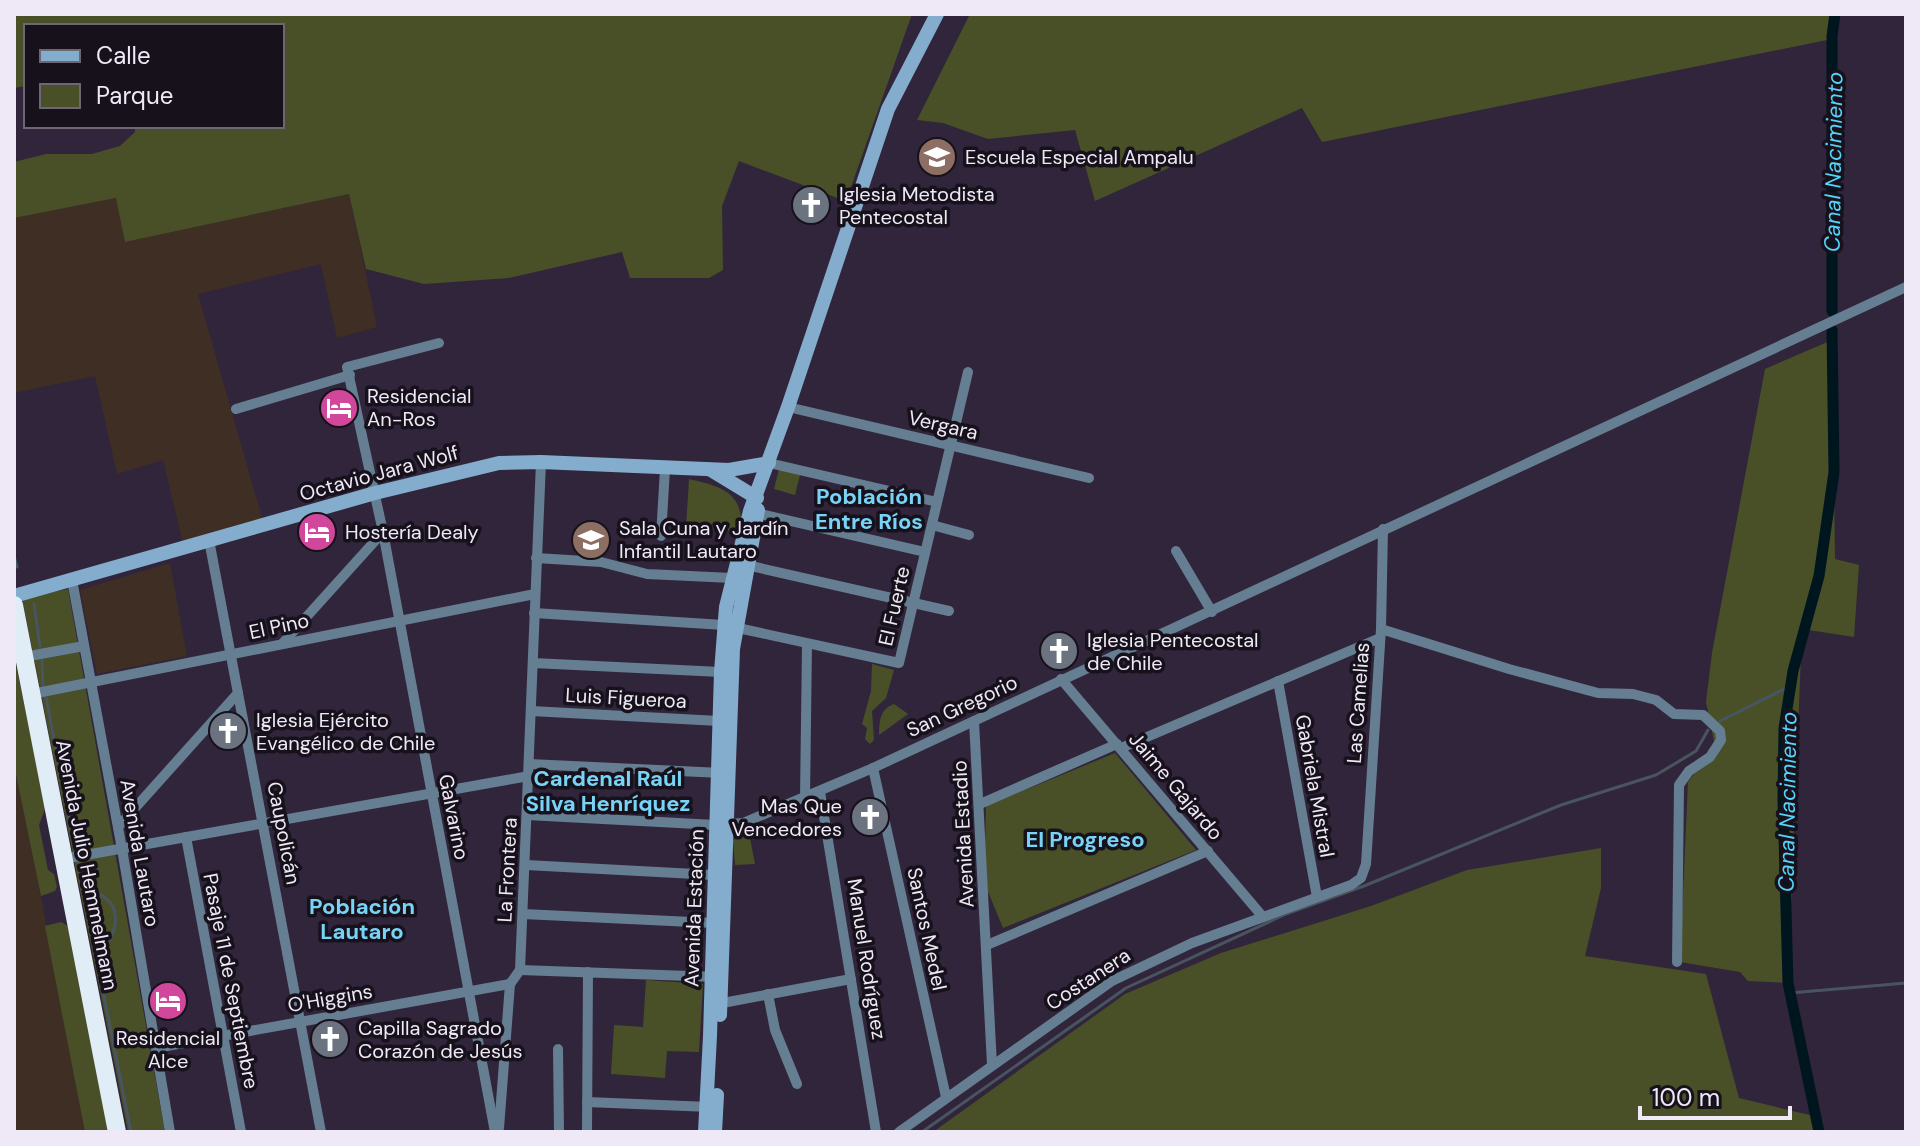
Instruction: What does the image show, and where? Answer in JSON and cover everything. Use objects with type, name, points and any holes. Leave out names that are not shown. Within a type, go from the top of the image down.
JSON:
[{"type":"highway","name":"Avenida Julio Hemmelmann","points":[[14,605],[117,1132]]},
{"type":"main road","name":"Avenida Estación","points":[[722,773],[719,721],[721,672],[739,569],[755,507],[888,109],[937,14]]},
{"type":"main road","name":"Octavio Jara Wolf","points":[[14,596],[375,493],[499,463],[740,469],[769,463]]},
{"type":"main road","points":[[711,469],[755,507]]},
{"type":"main road","name":"Avenida Estación","points":[[705,1132],[711,1107],[722,773],[733,649],[730,626],[739,569]]},
{"type":"main road","name":"Avenida Estación","points":[[717,977],[713,923],[714,875],[721,825]]},
{"type":"main road","name":"Avenida Estación","points":[[711,1107],[715,1132]]},
{"type":"street","name":"San Gregorio","points":[[527,815],[721,825],[743,823],[805,799],[1212,612],[1383,529],[1906,287]]},
{"type":"street","points":[[236,409],[439,343]]},
{"type":"street","name":"Galvarino","points":[[348,371],[383,532],[497,1132]]},
{"type":"street","name":"El Fuerte","points":[[807,644],[899,663],[968,372]]},
{"type":"street","name":"Vergara","points":[[788,407],[1089,478]]},
{"type":"street","name":"La Frontera","points":[[520,970],[541,462]]},
{"type":"street","points":[[769,463],[937,502]]},
{"type":"street","points":[[661,536],[665,469]]},
{"type":"street","points":[[755,507],[925,552]]},
{"type":"street","points":[[932,525],[969,535]]},
{"type":"street","name":"Las Camelias","points":[[1361,878],[1366,864],[1383,529]]},
{"type":"street","points":[[282,644],[383,532]]},
{"type":"street","name":"Caupolicán","points":[[209,540],[321,1132]]},
{"type":"street","points":[[1176,551],[1212,612]]},
{"type":"street","points":[[536,558],[601,562],[647,574],[739,569],[949,611]]},
{"type":"street","name":"Avenida Lautaro","points":[[72,580],[170,1132]]},
{"type":"street","name":"El Pino","points":[[32,694],[535,594]]},
{"type":"street","points":[[534,613],[730,626],[807,644],[805,799]]},
{"type":"street","points":[[980,804],[1278,681],[1380,634],[1598,693],[1633,694],[1656,700],[1674,714],[1703,715],[1720,731],[1721,740],[1710,757],[1689,771],[1679,785],[1677,962]]},
{"type":"street","points":[[24,657],[84,646]]},
{"type":"street","points":[[533,663],[721,672]]},
{"type":"street","name":"Jaime Gajardo","points":[[1061,679],[1263,917]]},
{"type":"street","name":"Gabriela Mistral","points":[[1278,681],[1317,897]]},
{"type":"street","points":[[118,827],[238,693]]},
{"type":"street","name":"Luis Figueroa","points":[[531,711],[719,721]]},
{"type":"street","name":"Avenida Estadio","points":[[974,721],[992,1065]]},
{"type":"street","name":"Santos Medel","points":[[873,768],[946,1097]]},
{"type":"street","points":[[63,859],[431,793],[529,770],[722,773]]},
{"type":"street","name":"Manuel Rodríguez","points":[[820,792],[876,1132]]},
{"type":"street","name":"Pasaje 11 de Septiembre","points":[[186,837],[241,1132]]},
{"type":"street","points":[[987,945],[1208,851]]},
{"type":"street","points":[[526,865],[714,875]]},
{"type":"street","name":"Costanera","points":[[899,1132],[1112,981],[1165,954],[1351,885],[1361,878]]},
{"type":"street","points":[[523,914],[713,923]]},
{"type":"street","points":[[497,1132],[510,984],[520,970],[717,977]]},
{"type":"street","points":[[587,1132],[588,972]]},
{"type":"street","points":[[716,1005],[851,979]]},
{"type":"street","name":"O'Higgins","points":[[156,1048],[510,984]]},
{"type":"street","points":[[768,994],[775,1030],[797,1084]]},
{"type":"street","points":[[558,1049],[559,1132]]},
{"type":"street","points":[[587,1102],[711,1107]]},
{"type":"shaded area","points":[[349,194],[377,327],[337,338],[321,264],[198,294],[263,521],[183,543],[163,460],[117,474],[95,376],[14,393],[14,218],[117,198],[125,242]]},
{"type":"shaded area","points":[[170,563],[187,656],[97,674],[80,590]]},
{"type":"shaded area","points":[[14,765],[41,896],[85,1132],[14,1132]]},
{"type":"green space","points":[[14,14],[912,14],[851,187],[843,200],[739,161],[722,206],[723,270],[709,278],[630,278],[622,252],[509,278],[424,284],[366,269],[349,194],[125,242],[116,198],[14,218],[14,162],[46,154],[92,154],[120,146],[135,132],[135,128],[284,128],[284,24],[24,24],[24,86],[14,88]]},
{"type":"green space","points":[[970,14],[1835,14],[1832,39],[1322,142],[1302,108],[1095,201],[1075,130],[988,139],[943,123],[917,120]]},
{"type":"green space","points":[[1832,340],[1835,559],[1859,565],[1854,637],[1802,629],[1788,983],[1748,981],[1740,972],[1680,962],[1688,782],[1717,756],[1706,702],[1712,653],[1765,369]]},
{"type":"green space","points":[[779,469],[800,475],[795,495],[774,489]]},
{"type":"green space","points":[[689,479],[721,489],[735,500],[742,532],[686,527]]},
{"type":"green space","points":[[68,589],[165,1132],[128,1132],[22,598]]},
{"type":"green space","points":[[14,656],[46,806],[39,825],[48,870],[54,874],[57,887],[55,891],[41,896],[14,765]]},
{"type":"green space","points":[[872,664],[894,670],[886,698],[872,711],[874,740],[870,744],[865,739],[867,728],[862,724],[871,691]]},
{"type":"green space","points":[[894,704],[908,714],[879,735],[881,716]]},
{"type":"green space","points":[[1115,753],[1196,850],[1003,928],[984,882],[986,806]]},
{"type":"green space","points":[[749,833],[755,864],[735,865],[733,840]]},
{"type":"green space","points":[[1601,848],[1601,888],[1585,956],[1706,974],[1739,1098],[1818,1117],[1816,1132],[933,1132],[1125,994],[1221,953],[1371,906],[1467,870]]},
{"type":"green space","points":[[61,922],[71,928],[111,1132],[85,1132],[45,926]]},
{"type":"green space","points":[[646,980],[703,984],[699,1052],[667,1051],[665,1078],[611,1074],[614,1025],[643,1027]]},
{"type":"waterway","name":"Canal Nacimiento","points":[[1832,311],[1832,36],[1835,14]]},
{"type":"waterway","name":"Canal Nacimiento","points":[[1819,1132],[1788,983],[1784,728],[1793,671],[1819,576],[1834,472],[1832,330]]},
{"type":"waterway","points":[[14,556],[17,567]]},
{"type":"waterway","points":[[34,604],[40,646]]},
{"type":"waterway","points":[[42,660],[43,686]]},
{"type":"waterway","points":[[1720,721],[1790,686]]},
{"type":"waterway","points":[[46,697],[76,852]]},
{"type":"waterway","points":[[922,1132],[1126,988],[1286,914],[1364,886],[1561,805],[1656,775],[1696,751],[1708,730]]},
{"type":"waterway","points":[[79,863],[87,884],[114,910],[114,930],[98,966],[131,1132]]},
{"type":"waterway","points":[[1790,993],[1906,983]]},
{"type":"place","name":"Escuela Especial Ampalu","points":[[937,157]]},
{"type":"place","name":"Iglesia Metodista Pentecostal","points":[[811,205]]},
{"type":"place","name":"Residencial An-Ros","points":[[339,408]]},
{"type":"place","name":"Hostería Dealy","points":[[317,532]]},
{"type":"place","name":"Sala Cuna y Jardín Infantil Lautaro","points":[[591,540]]},
{"type":"place","name":"Iglesia Pentecostal de Chile","points":[[1059,651]]},
{"type":"place","name":"Iglesia Ejército Evangélico de Chile","points":[[228,731]]},
{"type":"place","name":"Mas Que Vencedores","points":[[870,817]]},
{"type":"place","name":"Residencial Alce","points":[[168,1001]]},
{"type":"place","name":"Capilla Sagrado Corazón de Jesús","points":[[330,1039]]},
{"type":"district","name":"Población Entre Ríos","points":[[869,508]]},
{"type":"district","name":"Cardenal Raúl Silva Henríquez","points":[[608,790]]},
{"type":"district","name":"El Progreso","points":[[1085,839]]},
{"type":"district","name":"Población Lautaro","points":[[362,918]]}]
